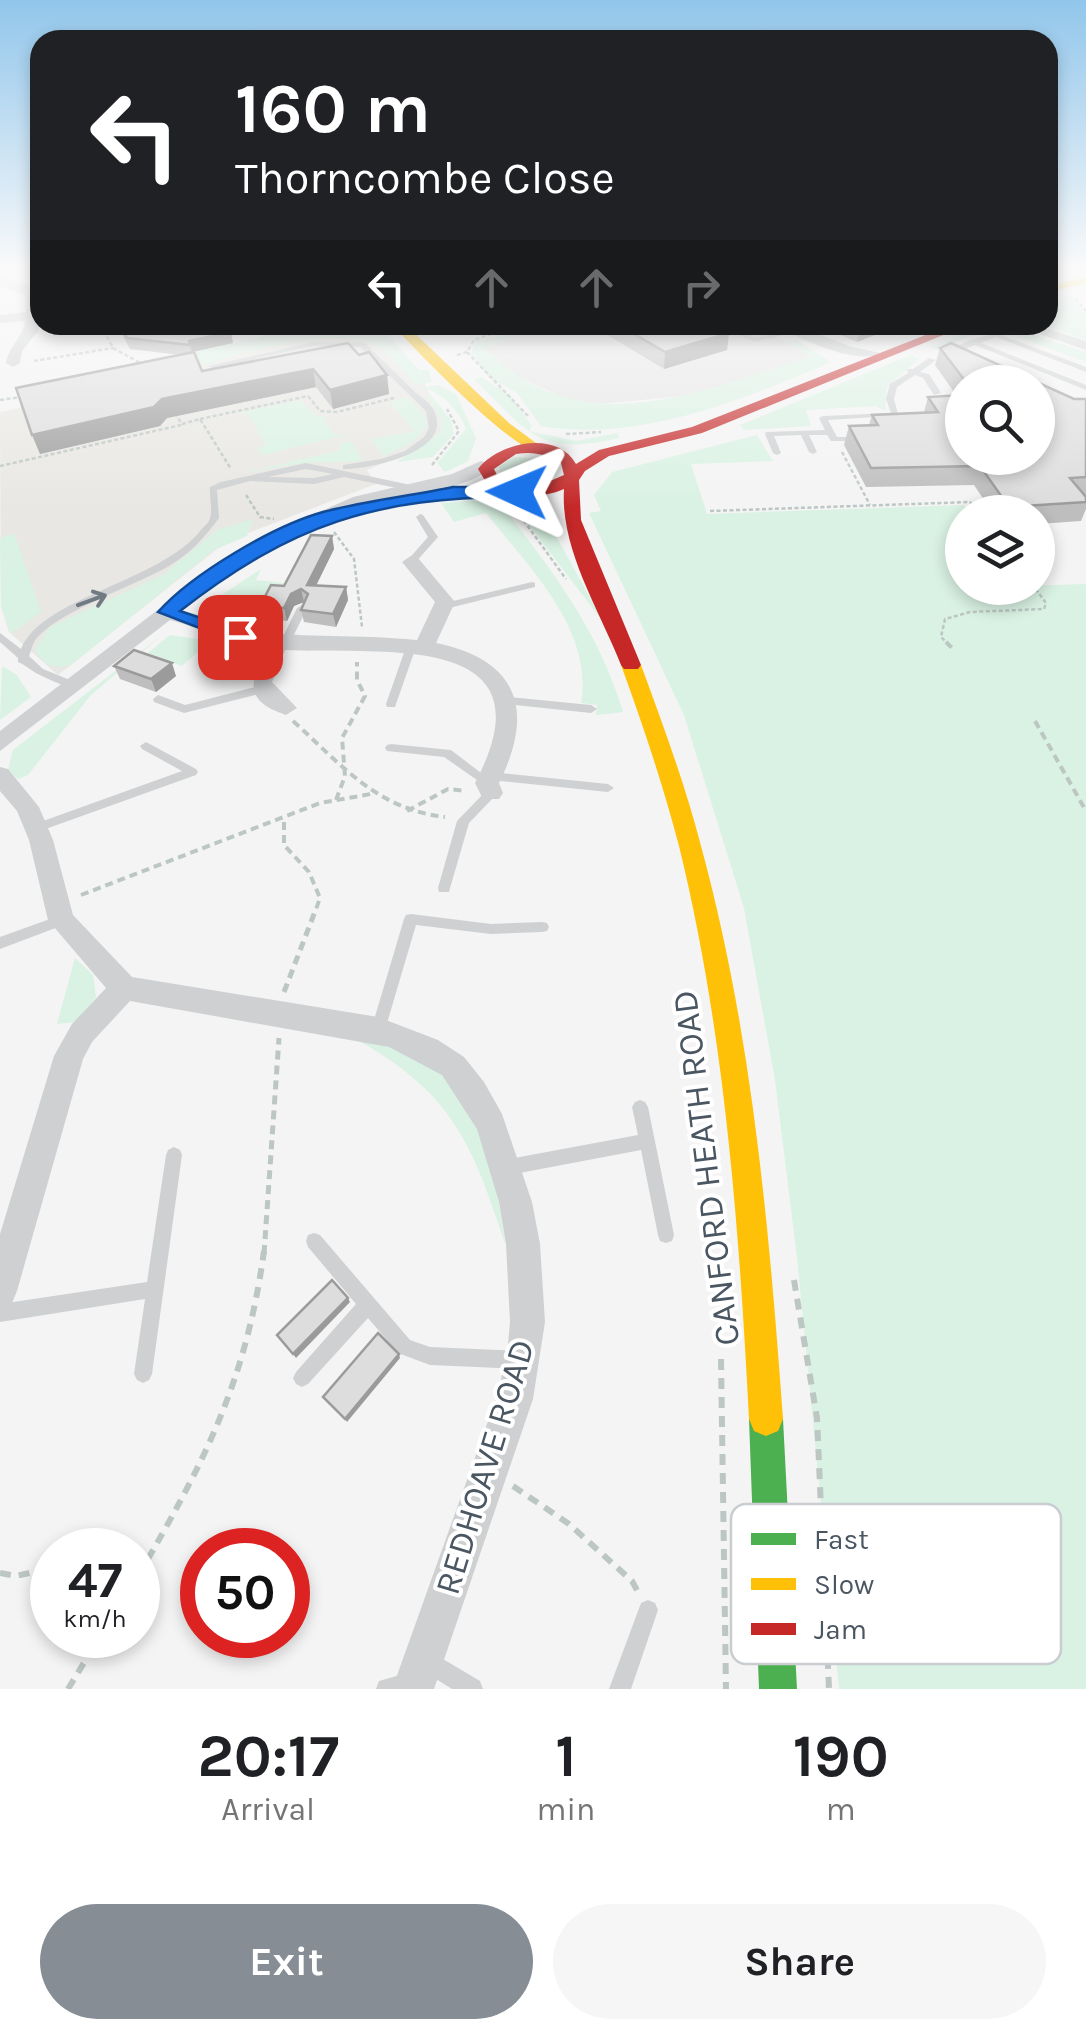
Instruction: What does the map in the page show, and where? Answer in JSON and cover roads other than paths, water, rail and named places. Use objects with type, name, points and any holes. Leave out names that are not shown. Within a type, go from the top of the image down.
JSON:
[{"type":"main road","points":[[424,349],[516,437],[594,449],[691,426],[854,360],[916,349]]},
{"type":"main road","points":[[519,495],[550,490],[607,442],[697,430],[854,360]]},
{"type":"main road","points":[[471,393],[487,432],[488,464],[508,452],[544,443]]},
{"type":"main road","points":[[544,443],[570,475]]},
{"type":"main road","name":"CANFORD HEATH ROAD","points":[[488,464],[488,479],[519,495],[580,541]]},
{"type":"main road","name":"CANFORD HEATH ROAD","points":[[570,475],[568,497],[580,541],[654,718],[686,828],[740,1098],[764,1350],[770,1504]]},
{"type":"main road","name":"CANFORD HEATH ROAD","points":[[777,1664],[778,1689]]},
{"type":"street","points":[[13,364],[16,349]]},
{"type":"street","points":[[833,349],[854,360]]},
{"type":"street","points":[[329,527],[359,501],[488,464]]},
{"type":"street","points":[[0,742],[218,573],[277,538],[329,527],[412,498],[519,495]]},
{"type":"street","points":[[411,562],[445,606],[418,647]]},
{"type":"street","points":[[167,612],[214,631],[282,643],[418,647],[480,665],[496,679],[509,701],[510,720],[501,762],[490,784]]},
{"type":"street","points":[[282,643],[262,676],[263,689],[286,708]]},
{"type":"street","points":[[0,775],[27,807],[60,911],[124,988],[82,1033],[68,1056],[0,1291]]},
{"type":"street","name":"REDHOAVE ROAD","points":[[124,988],[378,1030],[450,1064],[473,1089],[509,1167],[530,1322],[524,1360],[489,1468],[409,1676]]},
{"type":"lane","points":[[213,366],[292,349]]},
{"type":"lane","points":[[334,469],[380,462],[430,436],[434,420],[430,410],[369,349]]},
{"type":"lane","points":[[832,436],[823,418],[896,418],[891,391],[933,349]]},
{"type":"lane","points":[[951,349],[970,357]]},
{"type":"lane","points":[[1002,349],[1086,388]]},
{"type":"lane","points":[[1032,349],[1086,370]]},
{"type":"lane","points":[[910,372],[926,376],[938,393]]},
{"type":"lane","points":[[804,432],[813,452]]},
{"type":"lane","points":[[778,453],[770,434],[804,432],[853,439]]},
{"type":"lane","points":[[374,479],[380,462]]},
{"type":"lane","points":[[22,660],[23,650],[40,626],[53,617],[157,573],[190,548],[215,518],[213,490],[306,466],[412,488]]},
{"type":"lane","points":[[243,480],[314,481],[353,473]]},
{"type":"lane","points":[[411,562],[433,537],[420,517]]},
{"type":"lane","points":[[445,606],[532,584]]},
{"type":"lane","points":[[282,643],[302,608]]},
{"type":"lane","points":[[0,636],[22,660],[76,686]]},
{"type":"lane","points":[[391,704],[418,647]]},
{"type":"lane","points":[[158,699],[184,709],[263,689]]},
{"type":"lane","points":[[509,701],[591,709]]},
{"type":"lane","points":[[36,828],[192,772],[146,746]]},
{"type":"lane","points":[[391,748],[447,753],[490,784],[608,788]]},
{"type":"lane","points":[[444,888],[463,821],[490,784]]},
{"type":"lane","points":[[0,944],[60,911]]},
{"type":"lane","points":[[378,1030],[411,919],[491,930],[542,927]]},
{"type":"lane","points":[[640,1107],[666,1236]]},
{"type":"lane","points":[[509,1167],[647,1141]]},
{"type":"lane","points":[[143,1374],[174,1155]]},
{"type":"lane","points":[[314,1241],[404,1346],[430,1356],[524,1360]]},
{"type":"lane","points":[[0,1313],[155,1290]]},
{"type":"lane","points":[[302,1378],[367,1305]]},
{"type":"lane","points":[[620,1689],[648,1610]]},
{"type":"lane","points":[[409,1676],[472,1689]]}]
